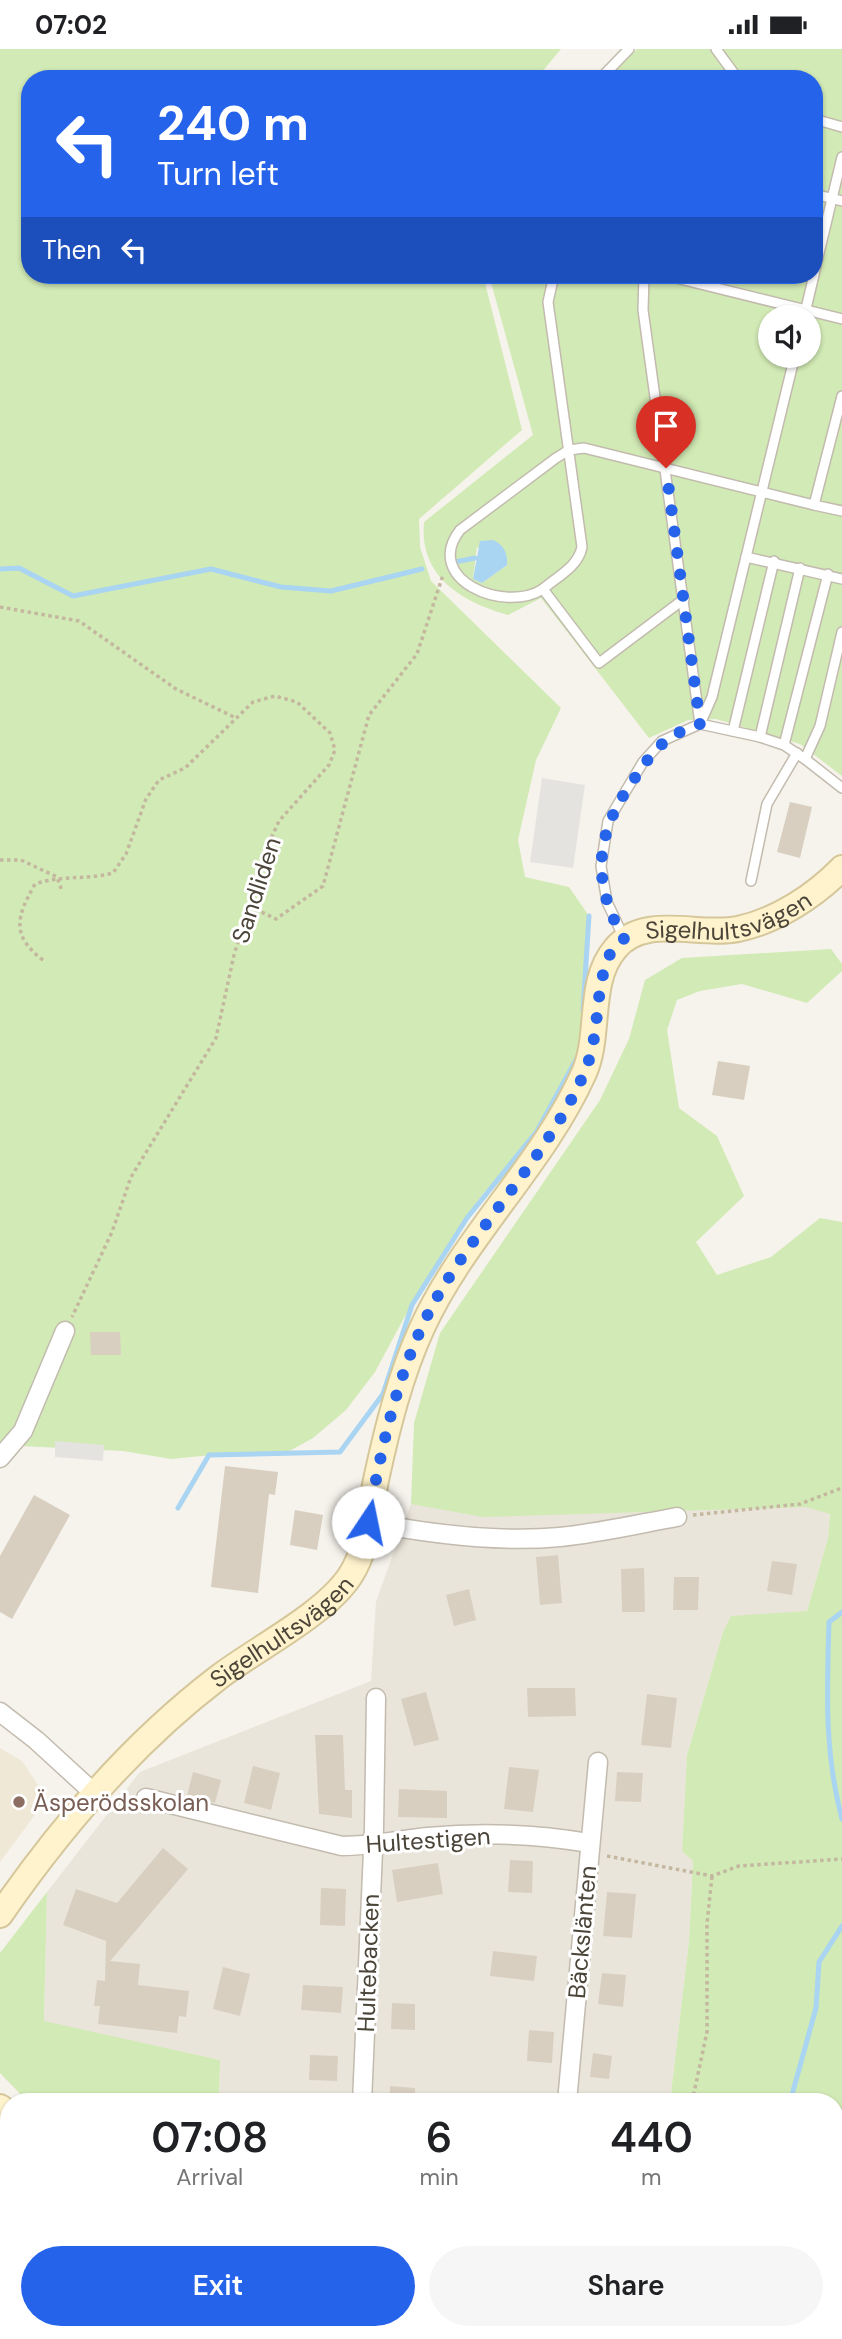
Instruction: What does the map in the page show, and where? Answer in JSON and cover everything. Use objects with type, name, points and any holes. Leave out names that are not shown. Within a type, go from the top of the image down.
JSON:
[{"type":"street","name":"Sigelhultsvägen","points":[[0,1915],[58,1836],[95,1794],[218,1678],[326,1603],[342,1587],[358,1563],[386,1432],[420,1331],[460,1260],[551,1133],[578,1085],[592,1048],[605,967],[610,954],[624,939],[650,928],[696,932],[742,928],[799,902],[842,868]]},
{"type":"street","points":[[0,1458],[23,1431],[65,1331]]},
{"type":"street","points":[[368,1522],[457,1535],[525,1538],[559,1537],[677,1517]]},
{"type":"street","name":"Hultebacken","points":[[362,2093],[376,1699]]},
{"type":"street","points":[[0,1712],[36,1740],[95,1794]]},
{"type":"street","name":"Bäckslänten","points":[[568,2093],[598,1762]]},
{"type":"street","name":"Hultestigen","points":[[146,1798],[342,1846],[373,1846],[426,1837],[485,1834],[589,1848]]},
{"type":"lane","points":[[609,70],[629,49]]},
{"type":"lane","points":[[716,49],[731,70]]},
{"type":"lane","points":[[823,122],[842,127]]},
{"type":"lane","points":[[823,238],[837,200],[842,157]]},
{"type":"lane","points":[[552,284],[548,302],[569,450],[582,547],[580,558],[543,589],[523,599],[500,598],[475,588],[450,567],[447,558],[450,542],[460,530],[569,450],[584,448],[842,511]]},
{"type":"lane","points":[[644,284],[643,310],[700,724]]},
{"type":"lane","points":[[697,284],[775,305]]},
{"type":"lane","points":[[806,305],[811,284]]},
{"type":"lane","points":[[821,316],[842,319]]},
{"type":"lane","points":[[700,724],[712,697],[791,368]]},
{"type":"lane","points":[[814,505],[842,396]]},
{"type":"lane","points":[[746,557],[774,561],[842,579]]},
{"type":"lane","points":[[733,731],[774,561]]},
{"type":"lane","points":[[760,737],[800,568]]},
{"type":"lane","points":[[784,745],[828,574]]},
{"type":"lane","points":[[543,589],[599,663],[684,599]]},
{"type":"lane","points":[[805,759],[820,726],[842,632]]},
{"type":"lane","points":[[624,939],[607,902],[601,866],[608,821],[643,762],[662,741],[700,724],[760,737],[784,745],[797,753],[842,788]]},
{"type":"lane","points":[[751,881],[767,804],[797,753]]},
{"type":"path","points":[[249,907],[276,919],[323,886],[369,715],[417,654],[444,572],[450,567]]},
{"type":"path","points":[[0,607],[79,621],[176,689],[234,717]]},
{"type":"path","name":"Sandliden","points":[[57,877],[94,878],[113,873],[126,854],[146,799],[159,780],[185,768],[216,740],[234,717],[253,702],[275,696],[297,702],[330,733],[335,750],[329,765],[279,821],[249,907],[216,1038],[131,1177],[112,1232],[65,1331]]},
{"type":"path","points":[[0,860],[21,860],[57,877],[62,891]]},
{"type":"path","points":[[43,960],[28,949],[19,932],[21,908],[35,884],[57,877]]},
{"type":"path","points":[[677,1517],[800,1504],[842,1489]]},
{"type":"path","points":[[589,1848],[712,1877],[739,1866],[842,1859]]},
{"type":"path","points":[[694,2093],[707,2032],[707,1924],[712,1877]]},
{"type":"shaded area","points":[[542,778],[585,785],[573,868],[530,862]]},
{"type":"shaded area","points":[[55,1441],[104,1445],[103,1461],[55,1457]]},
{"type":"shaded area","points":[[826,1484],[830,1509],[828,1538],[807,1611],[723,1632],[687,1755],[682,1851],[693,1861],[689,1941],[671,2093],[219,2093],[220,2060],[44,2022],[47,1892],[140,1772],[371,1681],[376,1602],[411,1504],[806,1507]]},
{"type":"shaded area","name":"Äsperödsskolan","points":[[0,1748],[22,1761],[40,1788],[34,1816],[0,1862]]},
{"type":"green space","points":[[0,49],[561,49],[544,70],[21,70],[21,284],[485,284],[522,430],[419,519],[420,547],[431,581],[561,708],[536,760],[518,840],[525,877],[569,887],[589,916],[584,1030],[578,1066],[553,1111],[478,1200],[404,1318],[375,1372],[346,1410],[313,1438],[284,1454],[232,1453],[171,1459],[123,1451],[0,1445]]},
{"type":"green space","points":[[637,49],[842,49],[842,776],[800,744],[716,719],[688,720],[649,738],[541,598],[508,615],[475,603],[447,584],[436,572],[429,558],[424,541],[424,522],[533,435],[491,284],[823,284],[823,70],[616,70]],"holes":[[[477,547],[507,565],[482,583],[473,579]]]},
{"type":"green space","points":[[831,949],[842,964],[842,971],[807,1003],[742,984],[700,991],[677,1000],[667,1030],[679,1108],[717,1136],[744,1196],[696,1242],[717,1275],[771,1257],[820,1218],[842,1222],[842,2093],[671,2093],[689,1941],[693,1861],[682,1851],[687,1755],[723,1632],[731,1616],[807,1611],[828,1538],[830,1514],[806,1507],[483,1517],[411,1504],[414,1423],[440,1333],[600,1100],[629,1039],[645,980],[682,958]]},
{"type":"green space","points":[[47,1892],[44,2021],[220,2060],[219,2093],[19,2093],[0,2073],[0,1953]]},
{"type":"water","points":[[493,540],[504,549],[507,565],[482,583],[473,579],[480,541]]},
{"type":"building","points":[[790,802],[812,807],[800,858],[777,852]]},
{"type":"building","points":[[718,1061],[750,1066],[744,1100],[712,1095]]},
{"type":"building","points":[[90,1332],[120,1332],[121,1355],[91,1355]]},
{"type":"building","points":[[225,1466],[278,1472],[275,1495],[269,1494],[258,1593],[211,1587]]},
{"type":"building","points":[[34,1495],[70,1515],[12,1619],[0,1612],[0,1556]]},
{"type":"building","points":[[295,1510],[323,1515],[317,1550],[290,1545]]},
{"type":"building","points":[[558,1555],[562,1603],[540,1605],[536,1557]]},
{"type":"building","points":[[772,1561],[797,1564],[792,1595],[767,1591]]},
{"type":"building","points":[[644,1568],[645,1612],[622,1612],[621,1569]]},
{"type":"building","points":[[674,1577],[699,1577],[698,1610],[673,1610]]},
{"type":"building","points":[[469,1589],[476,1620],[454,1626],[446,1595]]},
{"type":"building","points":[[527,1688],[575,1688],[576,1716],[528,1717]]},
{"type":"building","points":[[426,1692],[439,1740],[414,1746],[401,1699]]},
{"type":"building","points":[[647,1694],[677,1698],[671,1748],[641,1745]]},
{"type":"building","points":[[315,1735],[343,1735],[345,1790],[352,1790],[352,1818],[319,1814]]},
{"type":"building","points":[[253,1766],[280,1773],[271,1810],[244,1803]]},
{"type":"building","points":[[509,1767],[539,1770],[533,1812],[504,1809]]},
{"type":"building","points":[[193,1772],[221,1780],[215,1803],[187,1796]]},
{"type":"building","points":[[617,1772],[643,1773],[641,1802],[615,1801]]},
{"type":"building","points":[[399,1789],[447,1791],[447,1818],[398,1817]]},
{"type":"building","points":[[163,1848],[188,1869],[110,1961],[140,1964],[138,1985],[189,1991],[186,2017],[179,2016],[177,2033],[98,2024],[100,2006],[94,2006],[97,1980],[105,1981],[106,1941],[63,1925],[76,1889],[117,1903]]},
{"type":"building","points":[[510,1860],[533,1861],[532,1893],[508,1892]]},
{"type":"building","points":[[438,1863],[443,1894],[397,1902],[392,1870]]},
{"type":"building","points":[[321,1888],[346,1889],[345,1926],[320,1925]]},
{"type":"building","points":[[607,1892],[636,1894],[632,1938],[603,1936]]},
{"type":"building","points":[[493,1951],[537,1956],[534,1981],[490,1976]]},
{"type":"building","points":[[223,1967],[250,1974],[240,2016],[213,2009]]},
{"type":"building","points":[[602,1973],[626,1975],[623,2007],[598,2004]]},
{"type":"building","points":[[303,1985],[343,1987],[341,2013],[301,2010]]},
{"type":"building","points":[[392,2003],[415,2004],[415,2030],[391,2029]]},
{"type":"building","points":[[529,2030],[554,2032],[552,2063],[527,2061]]},
{"type":"building","points":[[593,2053],[612,2056],[609,2079],[590,2077]]},
{"type":"building","points":[[310,2055],[338,2056],[337,2081],[309,2080]]},
{"type":"building","points":[[390,2086],[415,2088],[415,2093],[390,2093]]},
{"type":"waterway","points":[[455,562],[475,558]]},
{"type":"waterway","points":[[0,569],[19,568],[73,596],[211,569],[281,587],[331,591],[422,569]]},
{"type":"waterway","points":[[583,1010],[589,916]]},
{"type":"waterway","points":[[178,1508],[209,1455],[340,1452],[383,1394],[412,1305],[467,1218],[537,1131],[577,1058]]},
{"type":"waterway","points":[[842,1612],[829,1622],[827,1697],[829,1745],[842,1819]]},
{"type":"waterway","points":[[792,2093],[816,2008],[819,1962],[842,1926]]},
{"type":"place","name":"Äsperödsskolan","points":[[19,1802]]},
{"type":"route","points":[[368,1522],[386,1432],[405,1372],[428,1314],[460,1260],[551,1133],[586,1069],[605,967],[610,954],[624,939],[607,902],[601,866],[608,821],[618,800],[643,762],[662,741],[700,724],[666,468]]}]
